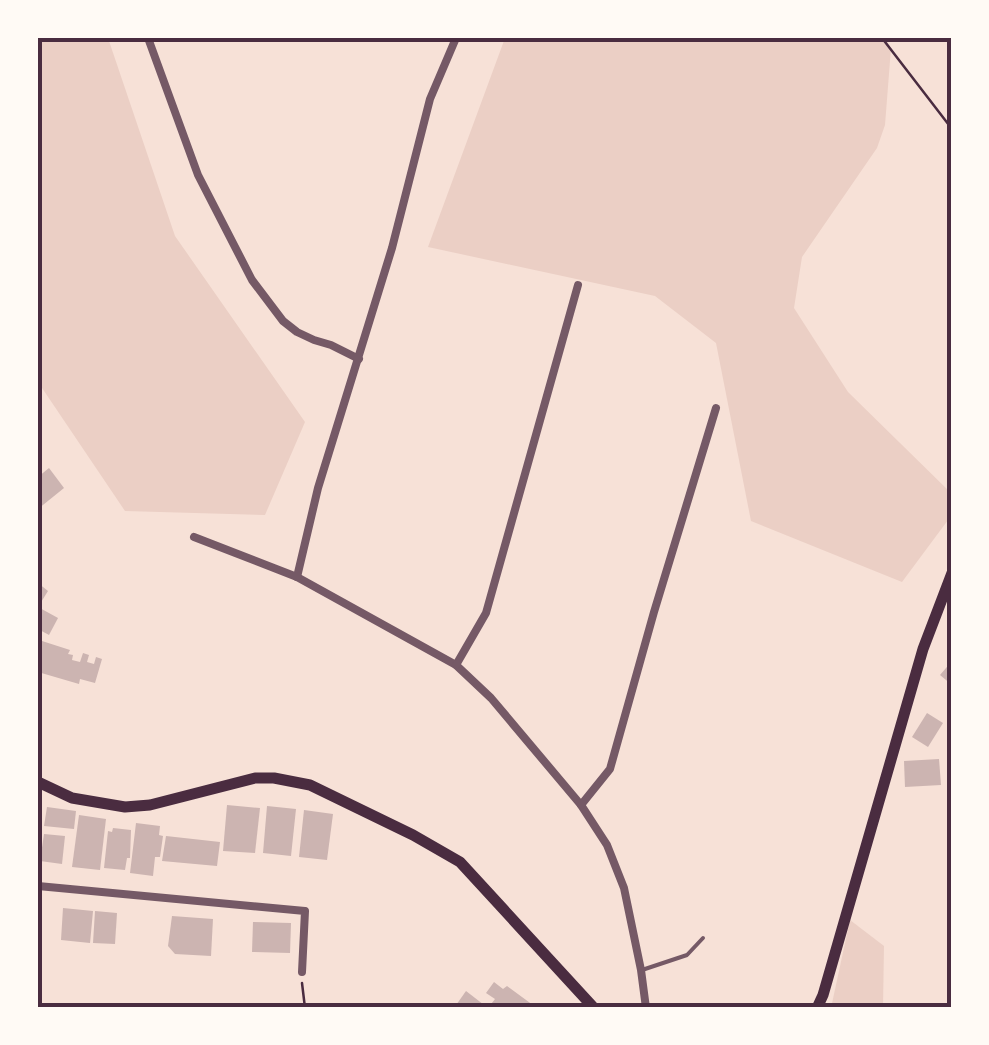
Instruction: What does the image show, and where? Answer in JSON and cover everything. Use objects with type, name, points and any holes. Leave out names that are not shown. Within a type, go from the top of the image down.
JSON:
[{"type":"main road","points":[[816,1008],[923,649],[952,573]]},
{"type":"main road","points":[[38,782],[72,798],[125,807],[243,780],[274,778],[310,785],[460,862],[594,1008]]},
{"type":"street","points":[[148,38],[198,175],[252,280],[283,321],[297,332],[358,359]]},
{"type":"street","points":[[297,577],[318,488],[392,248],[430,100],[456,38]]},
{"type":"street","points":[[456,665],[486,613],[578,286]]},
{"type":"street","points":[[582,805],[610,769],[716,408]]},
{"type":"street","points":[[194,538],[297,577],[456,665],[491,698],[582,805],[607,845],[624,888],[646,1008]]},
{"type":"street","points":[[38,886],[306,911],[302,972]]},
{"type":"lane","points":[[641,970],[687,955],[702,938]]},
{"type":"path","points":[[882,38],[952,129]]},
{"type":"path","points":[[302,972],[305,1008]]},
{"type":"shaded area","points":[[38,38],[108,38],[175,236],[305,422],[265,515],[125,511],[38,382]]},
{"type":"shaded area","points":[[505,38],[885,38],[891,48],[885,125],[877,148],[802,257],[794,308],[848,392],[951,493],[951,516],[902,582],[751,521],[716,343],[655,296],[428,247]]},
{"type":"shaded area","points":[[850,920],[884,946],[883,1007],[831,1008]]},
{"type":"building","points":[[49,468],[64,488],[38,509],[38,477]]},
{"type":"building","points":[[38,583],[48,591],[38,607]]},
{"type":"building","points":[[38,607],[58,618],[49,635],[38,629]]},
{"type":"building","points":[[42,641],[70,650],[72,660],[80,662],[83,653],[89,655],[87,662],[94,664],[96,657],[102,659],[95,683],[80,679],[79,684],[38,672]]},
{"type":"building","points":[[952,661],[952,685],[940,675]]},
{"type":"building","points":[[927,713],[943,723],[928,747],[912,737]]},
{"type":"building","points":[[939,759],[941,785],[905,787],[904,761]]},
{"type":"building","points":[[227,805],[260,808],[255,853],[223,851]]},
{"type":"building","points":[[267,806],[296,809],[291,856],[263,853]]},
{"type":"building","points":[[47,807],[76,811],[74,829],[44,826]]},
{"type":"building","points":[[304,810],[333,814],[327,860],[299,857]]},
{"type":"building","points":[[79,815],[106,819],[100,870],[72,867]]},
{"type":"building","points":[[136,823],[160,826],[159,835],[163,836],[153,876],[130,873]]},
{"type":"building","points":[[131,830],[130,858],[125,870],[104,868],[108,831]]},
{"type":"building","points":[[44,834],[65,836],[62,864],[40,861]]},
{"type":"building","points":[[166,836],[220,842],[217,866],[162,861]]},
{"type":"building","points":[[63,908],[93,911],[90,943],[61,940]]},
{"type":"building","points":[[95,911],[117,913],[115,944],[93,943]]},
{"type":"building","points":[[172,916],[213,919],[211,956],[175,954],[168,946]]},
{"type":"building","points":[[253,922],[291,923],[290,953],[252,952]]},
{"type":"building","points":[[494,982],[503,989],[507,986],[537,1008],[488,1008],[495,999],[486,993]]},
{"type":"building","points":[[466,991],[488,1008],[454,1008]]}]
